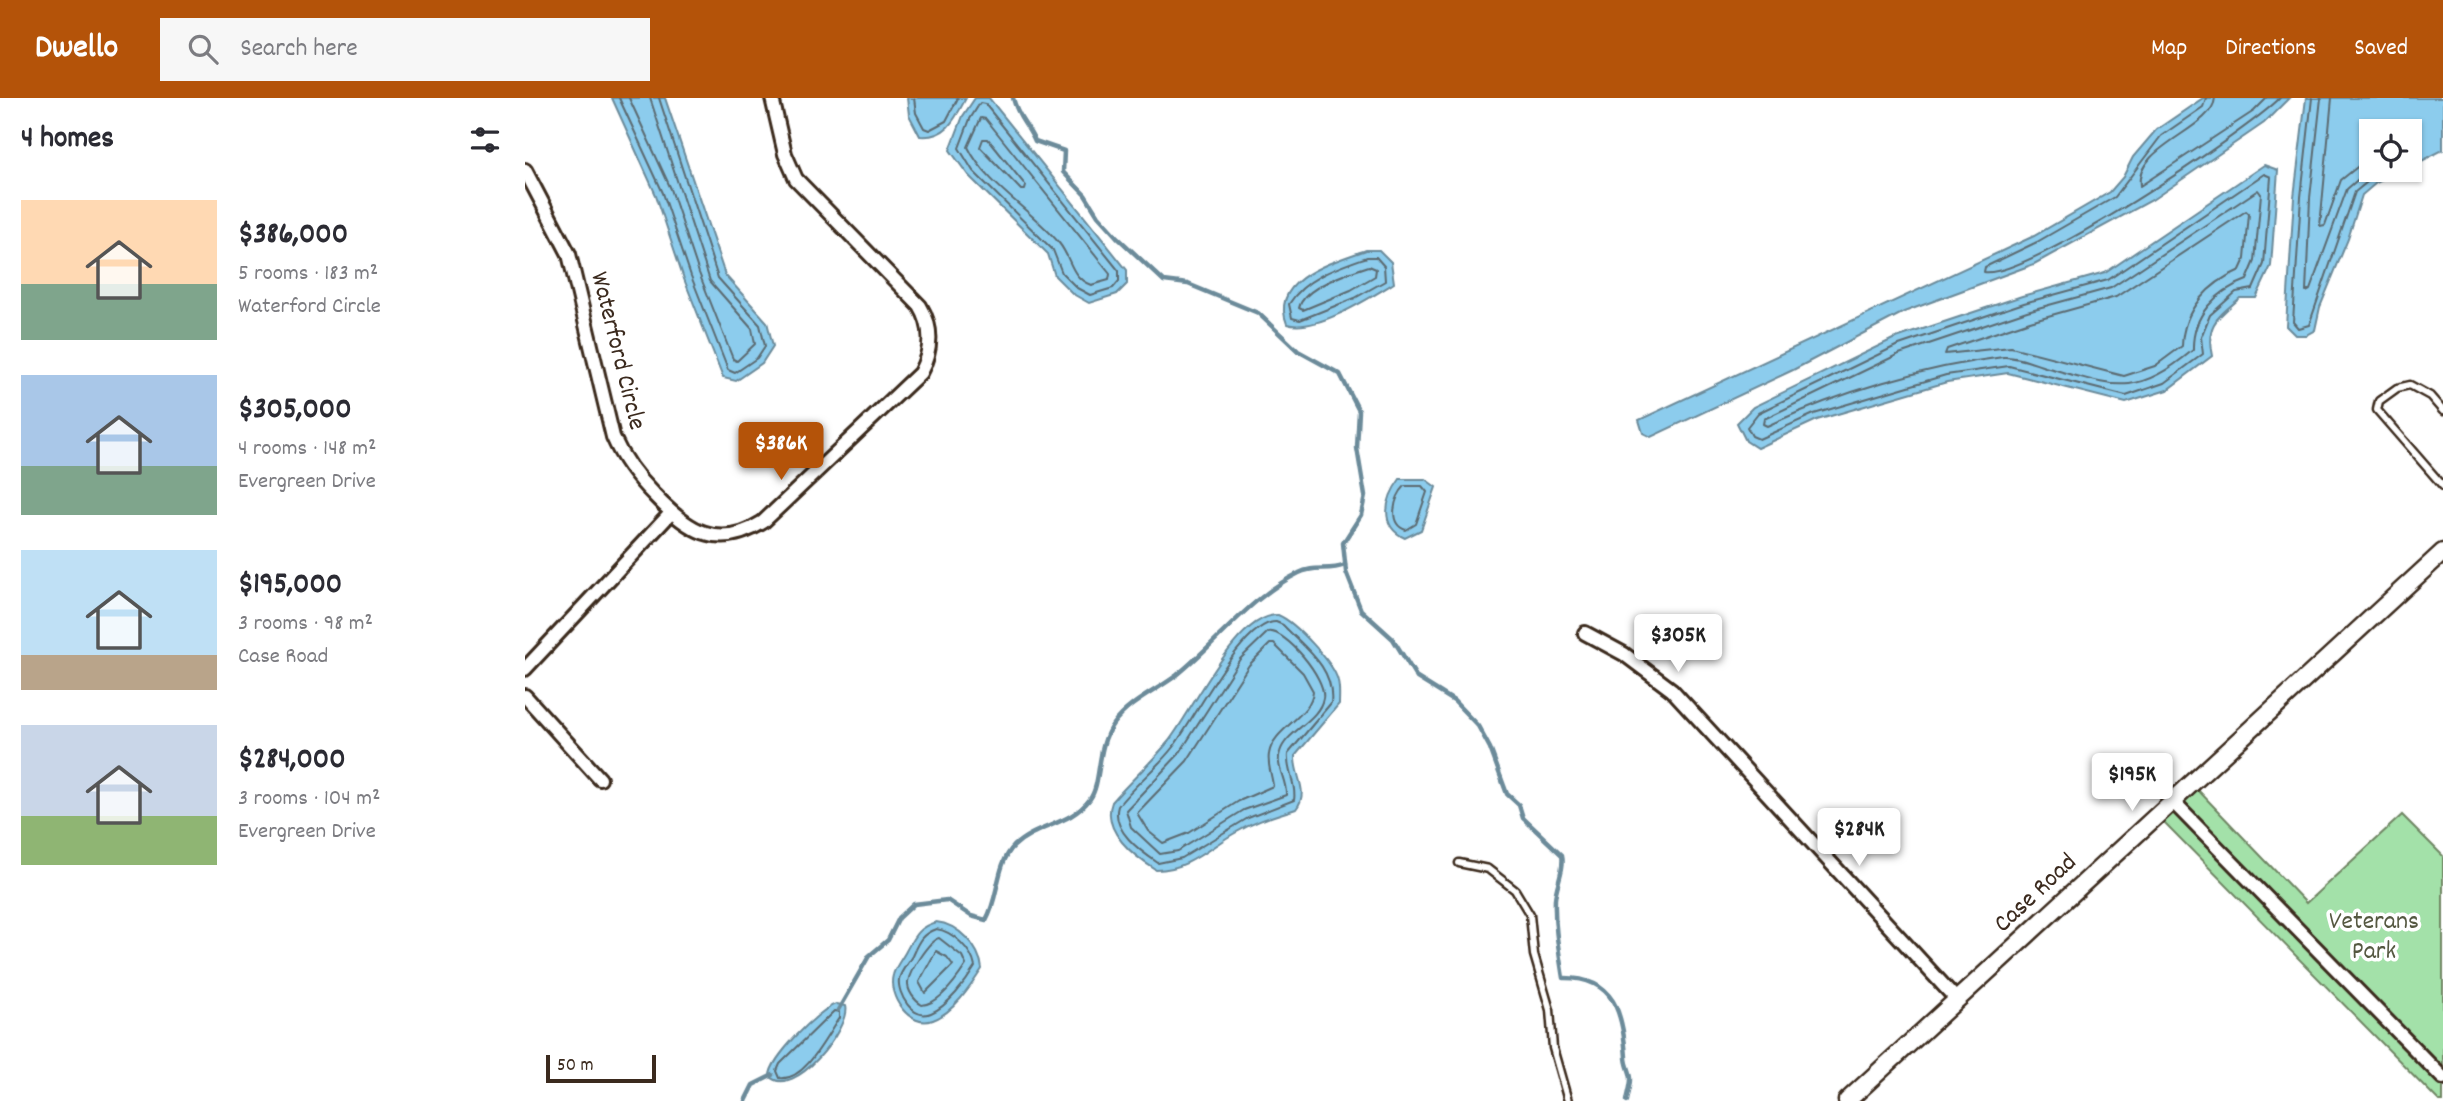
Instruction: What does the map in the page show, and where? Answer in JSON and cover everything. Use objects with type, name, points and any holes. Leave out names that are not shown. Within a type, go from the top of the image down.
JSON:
[{"type":"street","name":"Waterford Circle","points":[[525,170],[569,254],[613,437],[621,456],[671,513],[692,529],[708,535],[736,535],[763,522],[920,373],[927,356],[927,321],[920,306],[796,178],[785,154],[772,98]]},
{"type":"street","points":[[525,669],[671,513]]},
{"type":"street","name":"Case Road","points":[[1847,1101],[2443,552]]},
{"type":"street","points":[[1585,633],[1625,654],[1672,690],[1957,1000]]},
{"type":"street","points":[[525,696],[600,779]]},
{"type":"street","points":[[2172,802],[2443,1079]]},
{"type":"lane","points":[[2443,411],[2430,396],[2410,385],[2397,388],[2379,401],[2377,410],[2443,486]]},
{"type":"lane","points":[[1459,863],[1488,869],[1514,890],[1530,915],[1534,955],[1550,1010],[1553,1048],[1568,1101]]},
{"type":"green space","name":"Veterans Park","points":[[2196,788],[2306,903],[2402,815],[2443,856],[2443,1101],[2439,1101],[2163,821]]},
{"type":"water","points":[[612,98],[665,98],[725,275],[767,322],[773,346],[762,363],[736,381],[723,378],[684,279],[656,195]]},
{"type":"water","points":[[907,98],[966,98],[949,126],[937,134],[920,136],[909,115]]},
{"type":"water","points":[[975,98],[989,98],[1127,270],[1127,284],[1117,294],[1089,303],[1073,294],[1055,276],[1048,254],[968,175],[950,150],[963,116]]},
{"type":"water","points":[[2203,98],[2289,98],[2264,123],[2152,200],[2034,264],[1904,312],[1793,370],[1651,437],[1643,433],[1639,420],[2034,236],[2110,192],[2123,177],[2133,157],[2156,130]]},
{"type":"water","points":[[2306,98],[2443,98],[2443,150],[2422,161],[2422,119],[2359,119],[2359,182],[2378,182],[2362,195],[2348,239],[2320,307],[2315,330],[2306,335],[2295,335],[2286,326],[2294,197]]},
{"type":"water","points":[[2264,165],[2278,170],[2271,266],[2256,298],[2240,298],[2215,322],[2210,336],[2212,356],[2167,390],[2126,403],[2008,373],[1947,382],[1817,420],[1757,448],[1746,441],[1737,423],[1753,407],[1893,339],[2022,296],[2105,273]]},
{"type":"water","points":[[1366,250],[1379,250],[1391,262],[1394,283],[1326,319],[1312,324],[1287,324],[1284,308],[1287,295],[1295,284],[1322,267]]},
{"type":"water","points":[[1400,479],[1425,479],[1436,487],[1421,530],[1405,538],[1391,527],[1387,512],[1391,495]]},
{"type":"water","points":[[1278,615],[1294,626],[1322,654],[1335,673],[1339,687],[1339,704],[1295,756],[1302,790],[1300,802],[1296,809],[1242,829],[1188,862],[1156,870],[1130,850],[1116,833],[1111,823],[1112,802],[1168,742],[1231,647],[1262,619]]},
{"type":"water","points":[[936,922],[952,927],[967,938],[977,953],[982,969],[967,991],[948,1011],[924,1022],[916,1020],[902,1009],[893,992],[892,983],[897,966],[917,933]]},
{"type":"water","points":[[836,1004],[845,1006],[844,1016],[830,1044],[818,1058],[792,1079],[780,1081],[770,1076],[778,1058],[797,1035]]},
{"type":"waterway","points":[[1013,98],[1017,111],[1035,141],[1064,151],[1063,172],[1085,195],[1098,216],[1117,237],[1164,281],[1188,284],[1258,313],[1298,351],[1340,374],[1359,411],[1357,448],[1365,496],[1361,515],[1343,543],[1346,572],[1361,610],[1393,639],[1417,678],[1454,701],[1478,726],[1490,748],[1507,794],[1519,805],[1523,818],[1562,855],[1555,909],[1563,978],[1581,979],[1594,984],[1605,991],[1613,1001],[1622,1026],[1631,1076],[1627,1101]]},
{"type":"waterway","points":[[838,1010],[869,956],[888,940],[899,918],[914,904],[947,900],[971,916],[986,920],[1004,862],[1014,846],[1033,833],[1073,815],[1090,799],[1094,792],[1104,743],[1119,716],[1177,675],[1250,607],[1281,583],[1305,571],[1345,565]]},
{"type":"waterway","points":[[745,1101],[753,1085],[773,1075]]}]
